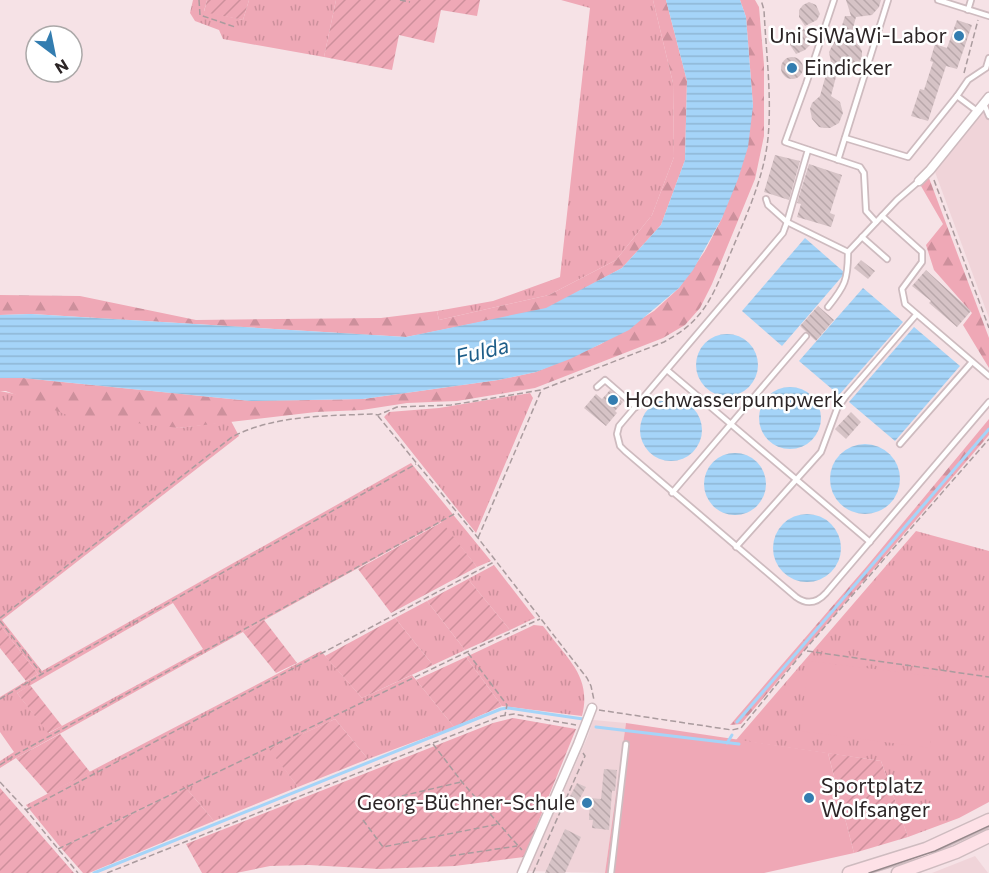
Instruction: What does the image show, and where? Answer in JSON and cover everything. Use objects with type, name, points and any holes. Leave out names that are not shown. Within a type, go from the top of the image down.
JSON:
[{"type":"main road","points":[[849,873],[926,849],[989,820]]},
{"type":"main road","points":[[898,873],[956,852],[989,836]]},
{"type":"street","points":[[919,181],[986,100]]},
{"type":"street","points":[[522,873],[592,708]]},
{"type":"lane","points":[[834,0],[785,142],[863,170],[865,207],[876,222]]},
{"type":"lane","points":[[838,160],[888,0]]},
{"type":"lane","points":[[939,0],[989,16]]},
{"type":"lane","points":[[968,10],[971,0]]},
{"type":"lane","points":[[845,138],[908,157],[968,80],[986,68],[989,58]]},
{"type":"lane","points":[[957,96],[977,111]]},
{"type":"lane","points":[[986,100],[989,116]]},
{"type":"lane","points":[[808,150],[783,233],[619,426],[617,434],[620,446],[736,547],[796,597],[808,603],[822,597],[989,402]]},
{"type":"lane","points":[[828,307],[844,287],[848,271],[848,252],[919,181]]},
{"type":"lane","points":[[766,199],[768,205],[787,222],[848,252]]},
{"type":"lane","points":[[882,216],[922,252],[922,262],[902,290],[905,304],[989,376]]},
{"type":"lane","points":[[862,237],[886,259]]},
{"type":"lane","points":[[736,547],[821,452],[837,409],[846,396],[916,315]]},
{"type":"lane","points":[[672,493],[806,336]]},
{"type":"lane","points":[[900,444],[972,362]]},
{"type":"lane","points":[[667,370],[870,542]]},
{"type":"lane","points":[[597,387],[605,380],[636,406]]},
{"type":"lane","points":[[611,873],[626,744]]},
{"type":"path","points":[[199,0],[200,15],[235,27]]},
{"type":"path","points":[[400,0],[410,2]]},
{"type":"path","points":[[42,674],[0,620],[232,437],[269,423],[316,417],[378,415],[397,407],[451,405],[541,390],[664,342],[691,324],[703,310],[718,281],[750,205],[766,151],[769,119],[764,10],[761,0]]},
{"type":"path","points":[[968,80],[964,73],[980,14]]},
{"type":"path","points":[[930,170],[989,328]]},
{"type":"path","points":[[478,538],[541,390]]},
{"type":"path","points":[[378,415],[478,538],[591,686],[594,701],[592,708],[738,729],[989,439]]},
{"type":"path","points":[[0,699],[417,463]]},
{"type":"path","points":[[0,765],[456,512]]},
{"type":"path","points":[[26,810],[495,562]]},
{"type":"path","points":[[58,849],[467,652],[541,619]]},
{"type":"path","points":[[806,651],[989,677]]},
{"type":"path","points":[[467,652],[507,705],[505,715]]},
{"type":"path","points":[[107,873],[505,715],[514,714],[585,727]]},
{"type":"path","points":[[433,744],[462,782],[529,858]]},
{"type":"path","points":[[533,873],[585,756],[578,744]]},
{"type":"path","points":[[0,782],[78,873]]},
{"type":"path","points":[[393,798],[462,782]]},
{"type":"path","points":[[363,820],[383,847],[499,824]]},
{"type":"path","points":[[450,856],[518,846]]},
{"type":"shaded area","points":[[989,104],[989,318],[935,172]]},
{"type":"shaded area","name":"Georg-Büchner-Schule","points":[[593,720],[626,723],[605,873],[528,871],[588,736]]},
{"type":"shaded area","points":[[975,856],[988,873],[932,873]]},
{"type":"green space","points":[[193,0],[207,0],[204,11],[243,20],[249,0],[336,0],[324,57],[223,39],[219,30],[195,21],[190,13]]},
{"type":"green space","points":[[207,0],[249,0],[243,20],[204,12]]},
{"type":"green space","points":[[336,0],[480,0],[477,16],[441,10],[434,43],[399,35],[392,70],[324,57]]},
{"type":"green space","points":[[561,0],[653,0],[673,83],[674,157],[652,215],[616,260],[549,295],[439,320],[437,311],[493,301],[560,277],[590,8]]},
{"type":"green space","points":[[653,0],[666,0],[687,81],[685,160],[661,225],[622,268],[546,309],[406,337],[32,314],[0,315],[0,295],[80,296],[196,320],[381,318],[437,311],[439,320],[549,295],[616,260],[652,215],[674,157],[673,83]]},
{"type":"green space","points":[[740,0],[755,0],[759,7],[764,65],[764,136],[755,179],[700,308],[685,325],[663,338],[535,388],[457,401],[407,403],[362,410],[316,412],[179,428],[67,415],[6,391],[0,391],[0,378],[23,378],[251,401],[363,399],[498,380],[536,372],[601,344],[654,311],[679,288],[705,251],[722,218],[753,106],[746,17]]},
{"type":"green space","points":[[929,178],[989,338],[989,368],[963,325],[972,313],[934,270],[926,245],[943,224],[921,186]]},
{"type":"green space","points":[[0,391],[179,428],[231,421],[239,436],[2,620],[42,671],[411,463],[491,561],[477,567],[441,522],[0,768],[0,761],[14,752],[0,732],[0,697],[38,674],[0,625]],"holes":[[[173,603],[203,649],[49,733],[17,693]]]},
{"type":"green space","points":[[530,393],[533,398],[476,533],[384,417],[389,412],[439,408]]},
{"type":"green space","points":[[989,419],[989,435],[741,724],[730,725],[867,566]]},
{"type":"green space","points":[[442,522],[477,567],[391,613],[358,569]]},
{"type":"green space","points":[[916,531],[989,551],[989,802],[959,818],[908,837],[881,761],[736,740]]},
{"type":"green space","points":[[494,565],[535,618],[510,630],[468,579]]},
{"type":"green space","points":[[468,579],[510,630],[465,650],[427,601]]},
{"type":"green space","points":[[427,601],[465,650],[433,665],[395,618]]},
{"type":"green space","points":[[395,618],[433,665],[362,698],[325,656]]},
{"type":"green space","points":[[264,620],[297,663],[276,673],[243,632]]},
{"type":"green space","points":[[0,625],[38,674],[26,681],[0,648]]},
{"type":"green space","points":[[534,625],[543,626],[576,670],[584,690],[582,716],[502,706],[466,657]]},
{"type":"green space","points":[[321,651],[362,698],[412,675],[454,727],[368,759],[335,719],[270,749],[298,787],[214,821],[186,788],[61,848],[26,805]]},
{"type":"green space","points":[[466,657],[502,706],[454,727],[416,680]]},
{"type":"green space","points":[[809,661],[939,677],[930,748],[800,731]]},
{"type":"green space","points":[[30,685],[62,726],[48,733],[17,693]]},
{"type":"green space","points":[[513,718],[576,729],[524,857],[455,866],[379,869],[309,865],[270,866],[236,873],[202,873],[186,844],[493,723]]},
{"type":"green space","points":[[335,719],[368,759],[298,787],[269,749]]},
{"type":"green space","points":[[626,723],[828,753],[854,853],[764,873],[605,873]]},
{"type":"green space","points":[[60,734],[90,772],[48,794],[16,758]]},
{"type":"green space","points":[[828,753],[881,761],[908,837],[854,853]]},
{"type":"green space","points":[[0,788],[74,873],[0,873]]},
{"type":"green space","points":[[186,788],[214,821],[89,873],[83,873],[61,848]]},
{"type":"water","name":"Fulda","points":[[666,0],[740,0],[746,17],[753,106],[748,147],[722,218],[693,270],[679,288],[629,330],[570,359],[536,372],[498,380],[363,399],[251,401],[23,378],[0,378],[0,315],[31,314],[406,337],[546,308],[622,268],[661,225],[685,160],[687,81]]},
{"type":"water","points":[[805,238],[845,273],[782,346],[742,311]]},
{"type":"water","points":[[863,288],[903,322],[839,395],[799,361]]},
{"type":"water","points":[[914,327],[960,366],[895,441],[849,402]]},
{"type":"water","points":[[721,334],[733,334],[749,343],[756,353],[758,365],[756,377],[749,387],[733,396],[721,396],[710,391],[701,382],[696,371],[696,359],[701,348],[710,339]]},
{"type":"water","points":[[784,387],[796,387],[812,396],[819,406],[821,418],[819,430],[812,440],[796,449],[784,449],[773,444],[764,435],[759,424],[759,412],[764,401],[773,392]]},
{"type":"water","points":[[665,399],[677,399],[693,408],[700,418],[702,430],[700,442],[693,452],[677,461],[665,461],[654,456],[645,447],[640,436],[640,424],[645,413],[654,404]]},
{"type":"water","points":[[872,444],[885,450],[894,459],[898,465],[900,479],[898,493],[890,504],[879,512],[858,514],[840,504],[832,493],[830,472],[840,454],[851,446]]},
{"type":"water","points":[[729,453],[741,453],[757,462],[764,472],[766,484],[764,496],[757,506],[741,515],[729,515],[718,510],[709,501],[704,490],[704,478],[709,467],[718,458]]},
{"type":"water","points":[[800,514],[814,514],[826,519],[836,529],[841,548],[836,567],[826,577],[814,582],[800,582],[788,577],[778,567],[773,555],[773,541],[778,529],[788,519]]},
{"type":"building","points":[[846,0],[881,0],[879,7],[872,15],[856,17],[850,39],[859,45],[862,51],[858,66],[849,72],[833,72],[829,52],[834,42],[845,36],[840,32],[845,16],[851,16]]},
{"type":"building","name":"Eindicker","points":[[809,2],[816,5],[820,14],[817,20],[805,26],[799,17],[799,10]]},
{"type":"building","points":[[957,20],[972,25],[957,69],[946,66],[928,121],[911,116],[920,89],[924,90],[933,62],[930,61],[935,44],[947,48]]},
{"type":"building","name":"Eindicker","points":[[804,29],[811,38],[810,45],[796,54],[790,45],[790,38],[794,33]]},
{"type":"building","name":"Eindicker","points":[[792,57],[800,60],[803,68],[800,76],[792,79],[784,76],[781,68],[784,60]]},
{"type":"building","points":[[827,71],[837,73],[831,96],[840,102],[843,113],[839,123],[830,128],[824,128],[819,127],[812,119],[810,109],[812,103],[820,96]]},
{"type":"building","points":[[775,155],[800,161],[789,200],[764,192]]},
{"type":"building","points":[[809,164],[842,175],[830,213],[835,215],[831,227],[797,217],[801,204],[797,203]]},
{"type":"building","points":[[861,260],[875,271],[868,279],[854,268]]},
{"type":"building","points":[[926,270],[971,311],[957,327],[912,286]]},
{"type":"building","points":[[818,306],[834,320],[816,341],[800,326]]},
{"type":"building","points":[[610,390],[623,402],[606,426],[584,408],[596,394],[602,399]]},
{"type":"building","points":[[851,412],[861,422],[846,439],[835,429]]},
{"type":"building","points":[[604,769],[617,770],[615,791],[612,791],[609,830],[592,828],[593,820],[589,820],[590,798],[601,799]]},
{"type":"building","points":[[577,783],[586,787],[574,809],[566,804]]},
{"type":"building","points":[[565,829],[581,837],[565,873],[545,873]]},
{"type":"waterway","points":[[737,722],[989,429]]},
{"type":"waterway","points":[[94,873],[501,709],[508,708],[583,719]]},
{"type":"waterway","points":[[596,727],[739,744]]},
{"type":"waterway","points":[[727,743],[732,735]]},
{"type":"tram line","points":[[869,873],[935,851],[989,826]]},
{"type":"place","name":"Uni SiWaWi-Labor","points":[[959,36]]},
{"type":"place","name":"Eindicker","points":[[792,68]]},
{"type":"place","name":"Hochwasserpumpwerk","points":[[613,400]]},
{"type":"place","name":"Sportplatz Wolfsanger","points":[[809,798]]},
{"type":"place","name":"Georg-Büchner-Schule","points":[[587,803]]}]
